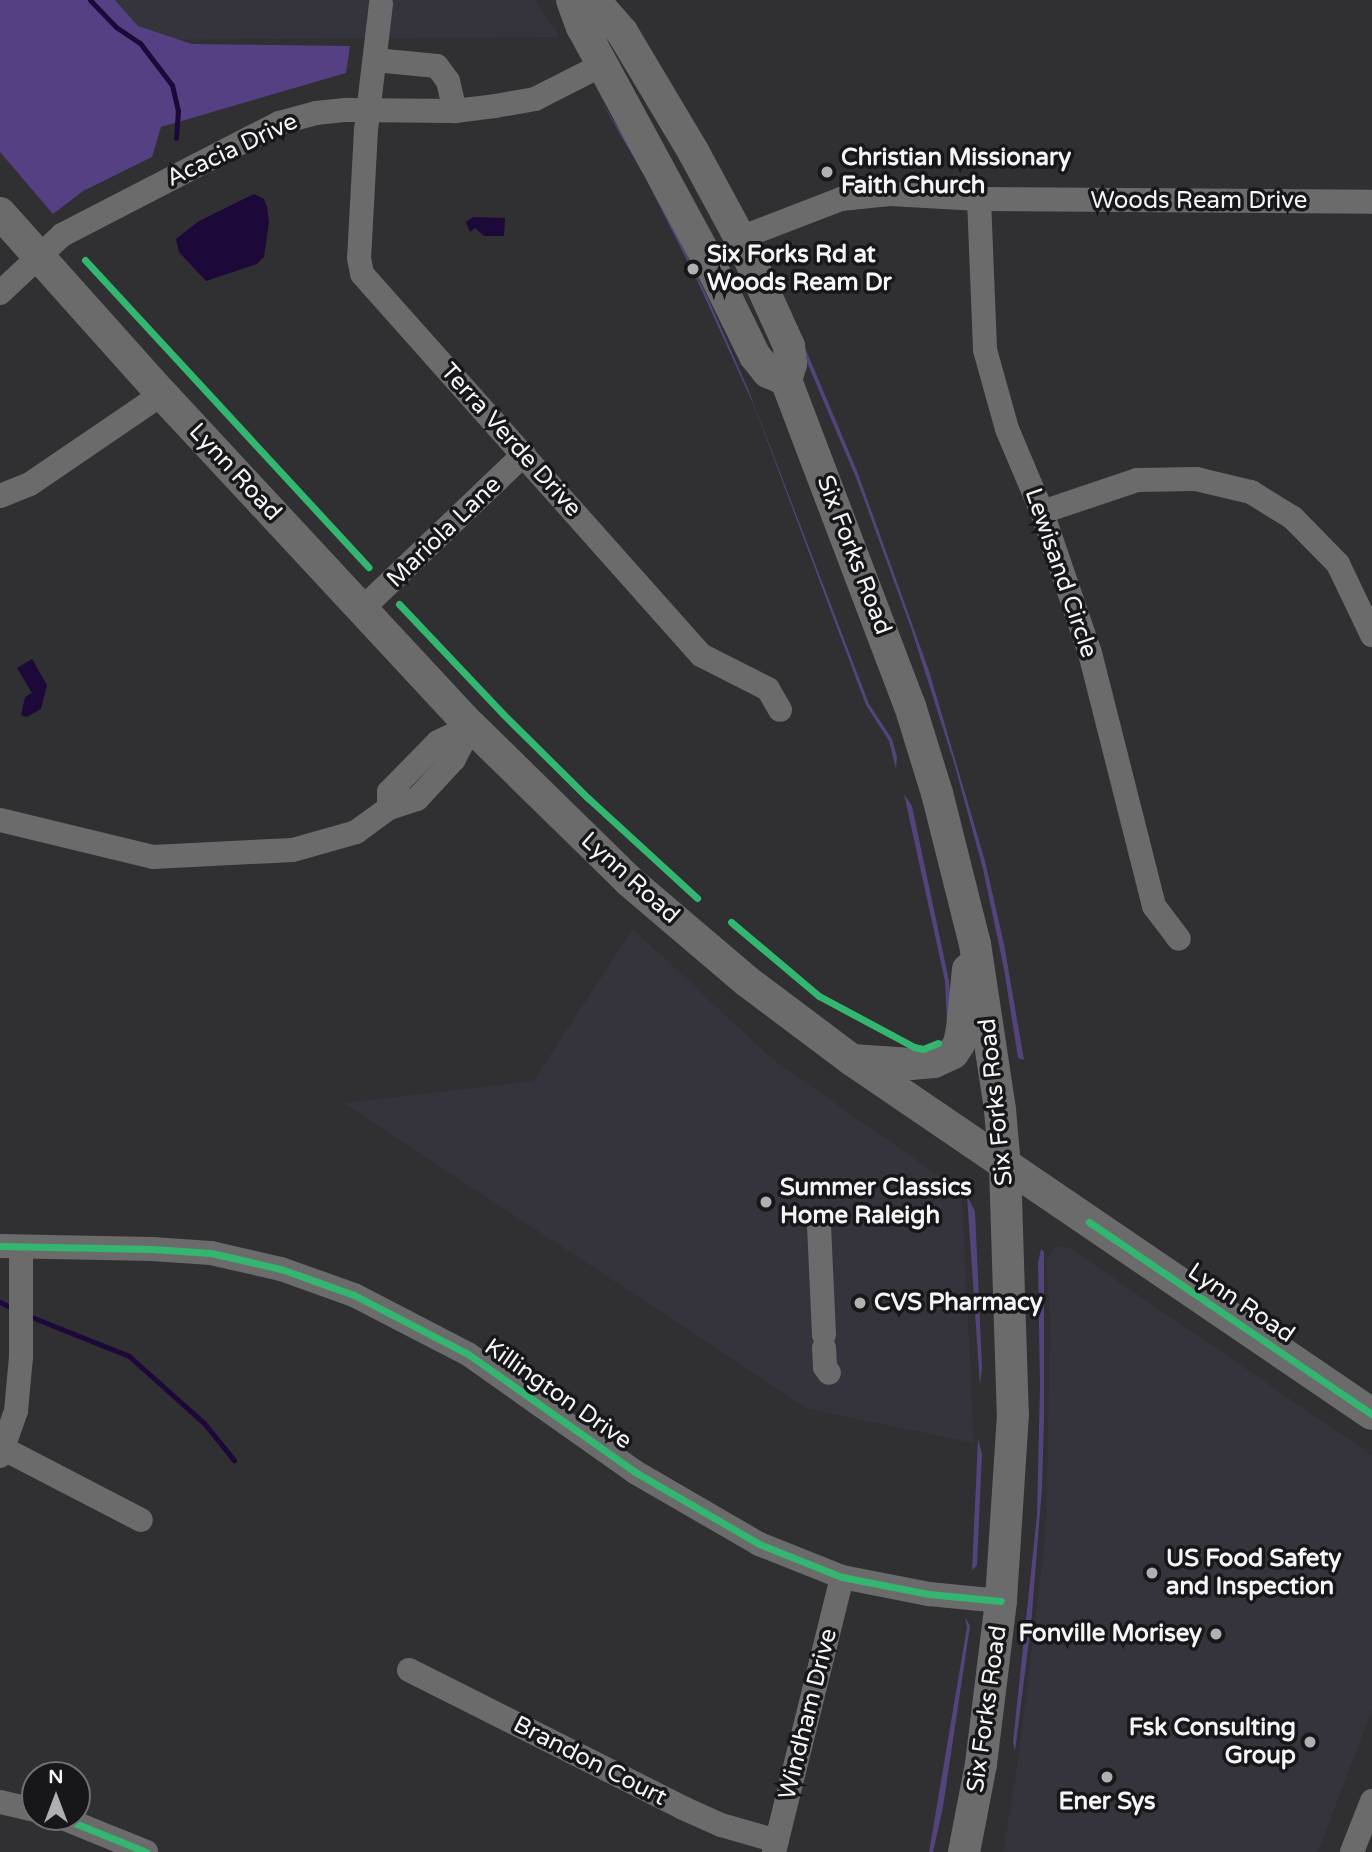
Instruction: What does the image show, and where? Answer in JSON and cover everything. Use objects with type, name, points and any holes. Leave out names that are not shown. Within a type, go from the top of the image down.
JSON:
[{"type":"main road","points":[[572,0],[582,27],[706,256],[755,356],[768,372],[786,380]]},
{"type":"main road","name":"Six Forks Road","points":[[594,0],[622,32],[695,153],[740,238],[789,346],[792,364],[786,380],[910,706],[947,832],[975,944],[1000,1110],[1005,1166],[1013,1414],[1001,1601],[981,1764],[964,1852]]},
{"type":"main road","name":"Lynn Road","points":[[0,213],[162,394],[471,726],[628,880],[748,982],[852,1060],[1372,1415]]},
{"type":"main road","points":[[852,1060],[911,1064],[934,1062],[953,1053],[960,1037],[967,972],[975,944]]},
{"type":"street","name":"Terra Verde Drive","points":[[381,4],[367,111],[359,258],[362,274],[701,655],[768,689],[780,710]]},
{"type":"street","points":[[375,60],[437,66],[448,81],[455,111]]},
{"type":"street","name":"Acacia Drive","points":[[0,293],[71,230],[279,123],[316,113],[455,111],[535,99],[604,64]]},
{"type":"street","name":"Woods Ream Drive","points":[[740,238],[841,199],[890,194],[979,199],[1372,202]]},
{"type":"street","name":"Lewisand Circle","points":[[979,199],[985,350],[1007,429],[1042,512],[1090,653],[1154,906],[1179,939]]},
{"type":"street","points":[[0,496],[30,484],[162,394]]},
{"type":"street","name":"Mariola Lane","points":[[362,608],[524,454]]},
{"type":"street","points":[[1042,512],[1137,480],[1196,479],[1251,492],[1293,517],[1338,564],[1372,635]]},
{"type":"street","points":[[0,820],[92,844],[169,857],[293,850],[356,832],[389,808],[417,799],[454,759],[471,726]]},
{"type":"street","points":[[819,1225],[825,1367],[829,1373]]},
{"type":"street","points":[[11,1247],[21,1357],[16,1411],[2,1452],[141,1520]]},
{"type":"street","name":"Killington Drive","points":[[11,1247],[152,1249],[211,1253],[281,1269],[354,1295],[468,1354],[635,1472],[759,1544],[842,1577],[929,1594],[1001,1601]]},
{"type":"street","name":"Windham Drive","points":[[775,1847],[842,1577]]},
{"type":"street","name":"Brandon Court","points":[[409,1670],[682,1808],[775,1847]]},
{"type":"street","points":[[0,1802],[21,1807]]},
{"type":"street","points":[[1352,1852],[1371,1805]]},
{"type":"street","points":[[91,1830],[146,1852]]},
{"type":"shaded area","points":[[0,0],[115,0],[138,26],[192,44],[350,46],[346,73],[161,127],[152,157],[83,191],[53,214],[0,152]]},
{"type":"shaded area","points":[[90,0],[535,0],[561,37],[135,40]]},
{"type":"shaded area","points":[[601,101],[648,175],[707,296],[748,389],[869,704],[892,739],[897,757],[896,769],[889,741],[866,705],[755,408],[698,282],[646,179]]},
{"type":"shaded area","points":[[254,194],[264,199],[267,207],[269,222],[264,257],[257,264],[206,281],[179,252],[176,239],[199,221]]},
{"type":"shaded area","points":[[473,217],[505,218],[504,236],[484,236],[475,228],[470,232],[466,222]]},
{"type":"shaded area","points":[[768,260],[857,471],[929,671],[985,861],[1004,944],[1024,1060],[1018,1058],[1004,969],[983,869],[955,766],[911,628],[857,480],[767,268]]},
{"type":"shaded area","points":[[32,659],[47,685],[41,709],[27,717],[21,715],[25,697],[32,693],[17,668]]},
{"type":"shaded area","points":[[904,794],[912,806],[949,981],[951,1009],[944,1038],[947,1024],[945,981]]},
{"type":"shaded area","points":[[633,929],[775,1061],[962,1192],[974,1443],[808,1409],[344,1103],[533,1081]]},
{"type":"shaded area","points":[[967,1196],[975,1211],[982,1367],[980,1385]]},
{"type":"shaded area","points":[[1055,1246],[1068,1247],[1372,1455],[1372,1710],[1318,1852],[1003,1852],[1019,1754],[1046,1528],[1050,1320],[1046,1260]]},
{"type":"shaded area","points":[[1041,1249],[1044,1252],[1042,1488],[1031,1625],[1015,1751],[1013,1742],[1037,1515],[1040,1385],[1038,1263]]},
{"type":"shaded area","points":[[978,1439],[982,1454],[977,1565],[972,1571]]},
{"type":"shaded area","points":[[965,1617],[970,1626],[943,1807],[933,1852],[929,1852],[967,1627]]},
{"type":"waterway","points":[[90,0],[116,27],[140,43],[172,85],[178,110],[176,138]]},
{"type":"waterway","points":[[0,1302],[14,1309]]},
{"type":"waterway","points":[[29,1316],[129,1356],[204,1423],[234,1460]]},
{"type":"cycle path","points":[[85,260],[368,567]]},
{"type":"cycle path","points":[[399,604],[503,714],[588,798],[697,898]]},
{"type":"cycle path","points":[[731,922],[819,996],[914,1047],[923,1049],[938,1043]]},
{"type":"cycle path","points":[[1089,1222],[1372,1414]]},
{"type":"cycle path","points":[[0,1246],[211,1253],[281,1269],[354,1295],[468,1354],[635,1472],[759,1544],[842,1577],[929,1594],[1001,1601]]},
{"type":"cycle path","points":[[91,1830],[146,1852]]},
{"type":"place","name":"Christian Missionary Faith Church","points":[[827,172]]},
{"type":"place","name":"Six Forks Rd at Woods Ream Dr","points":[[693,269]]},
{"type":"place","name":"Summer Classics Home Raleigh","points":[[766,1202]]},
{"type":"place","name":"CVS Pharmacy","points":[[860,1303]]},
{"type":"place","name":"US Food Safety and Inspection","points":[[1152,1573]]},
{"type":"place","name":"Fonville Morisey","points":[[1216,1634]]},
{"type":"place","name":"Fsk Consulting Group","points":[[1310,1742]]},
{"type":"place","name":"Ener Sys","points":[[1107,1777]]}]
